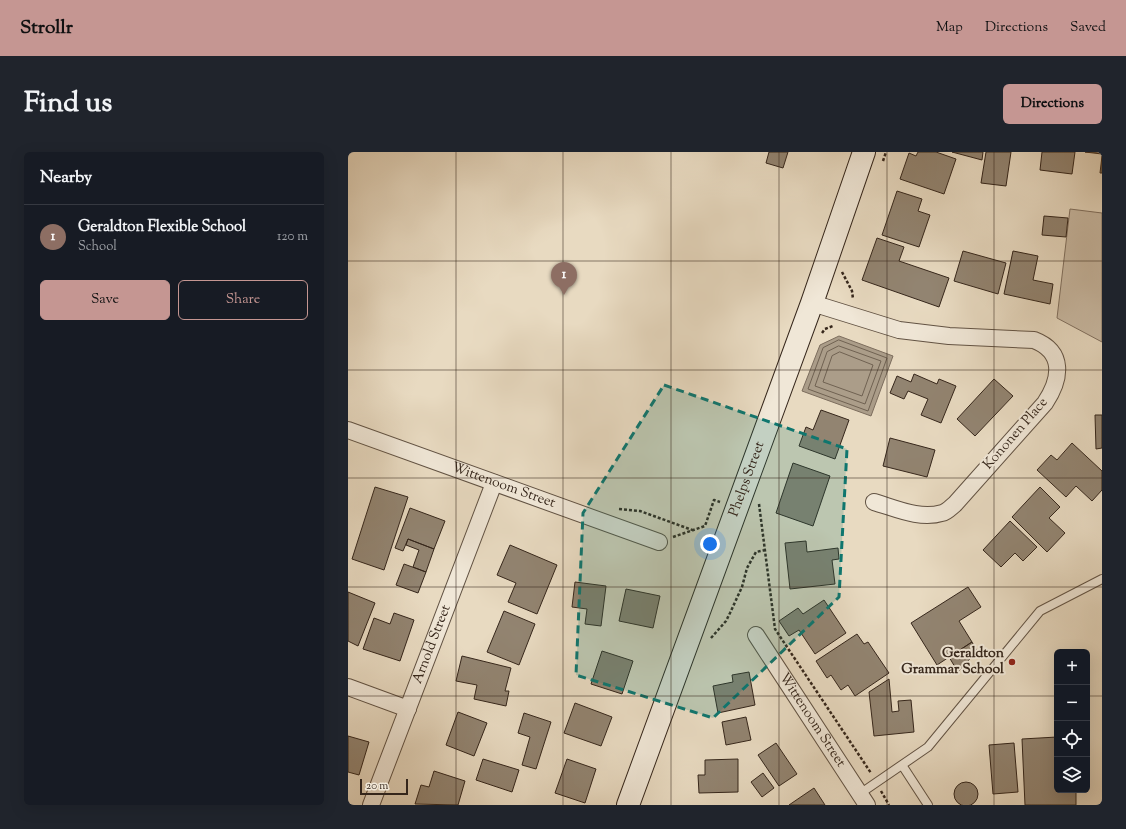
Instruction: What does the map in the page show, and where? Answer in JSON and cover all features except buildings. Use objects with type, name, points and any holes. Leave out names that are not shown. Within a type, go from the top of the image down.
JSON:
[{"type":"main road","name":"Phelps Street","points":[[628,805],[812,303],[864,152]]},
{"type":"main road","points":[[846,204],[880,160]]},
{"type":"street","name":"Kononen Place","points":[[812,303],[899,330],[949,336],[1034,340],[1044,344],[1053,353],[1055,359],[1057,366],[1057,380],[1045,403],[955,504],[944,513],[929,515],[912,513],[874,502]]},
{"type":"street","name":"Wittenoom Street","points":[[348,430],[659,542]]},
{"type":"street","name":"Arnold Street","points":[[371,805],[494,483]]},
{"type":"street","name":"Wittenoom Street","points":[[756,635],[864,799]]},
{"type":"street","points":[[348,687],[408,709]]},
{"type":"lane","points":[[864,799],[877,783],[928,747],[1040,611],[1102,579]]},
{"type":"lane","points":[[902,765],[928,805]]},
{"type":"path","points":[[880,160],[886,152]]},
{"type":"path","points":[[845,265],[842,272],[852,290],[853,302]]},
{"type":"path","points":[[820,336],[825,329],[838,325]]},
{"type":"path","points":[[759,499],[775,629],[877,783],[889,805]]},
{"type":"path","points":[[659,542],[705,526],[714,500],[720,502]]},
{"type":"path","points":[[753,514],[761,514]]},
{"type":"path","points":[[709,642],[730,613],[742,586],[751,559],[756,552],[765,550]]},
{"type":"highlighted area","points":[[664,385],[847,449],[839,597],[713,718],[576,675],[583,513]]},
{"type":"shaded area","points":[[1070,209],[1102,213],[1102,342],[1057,318]]},
{"type":"water","points":[[839,336],[893,356],[871,416],[802,391],[820,345]]},
{"type":"place","name":"Geraldton Flexible School","points":[[564,295]]},
{"type":"place","name":"Geraldton Grammar School","points":[[1012,662]]}]
